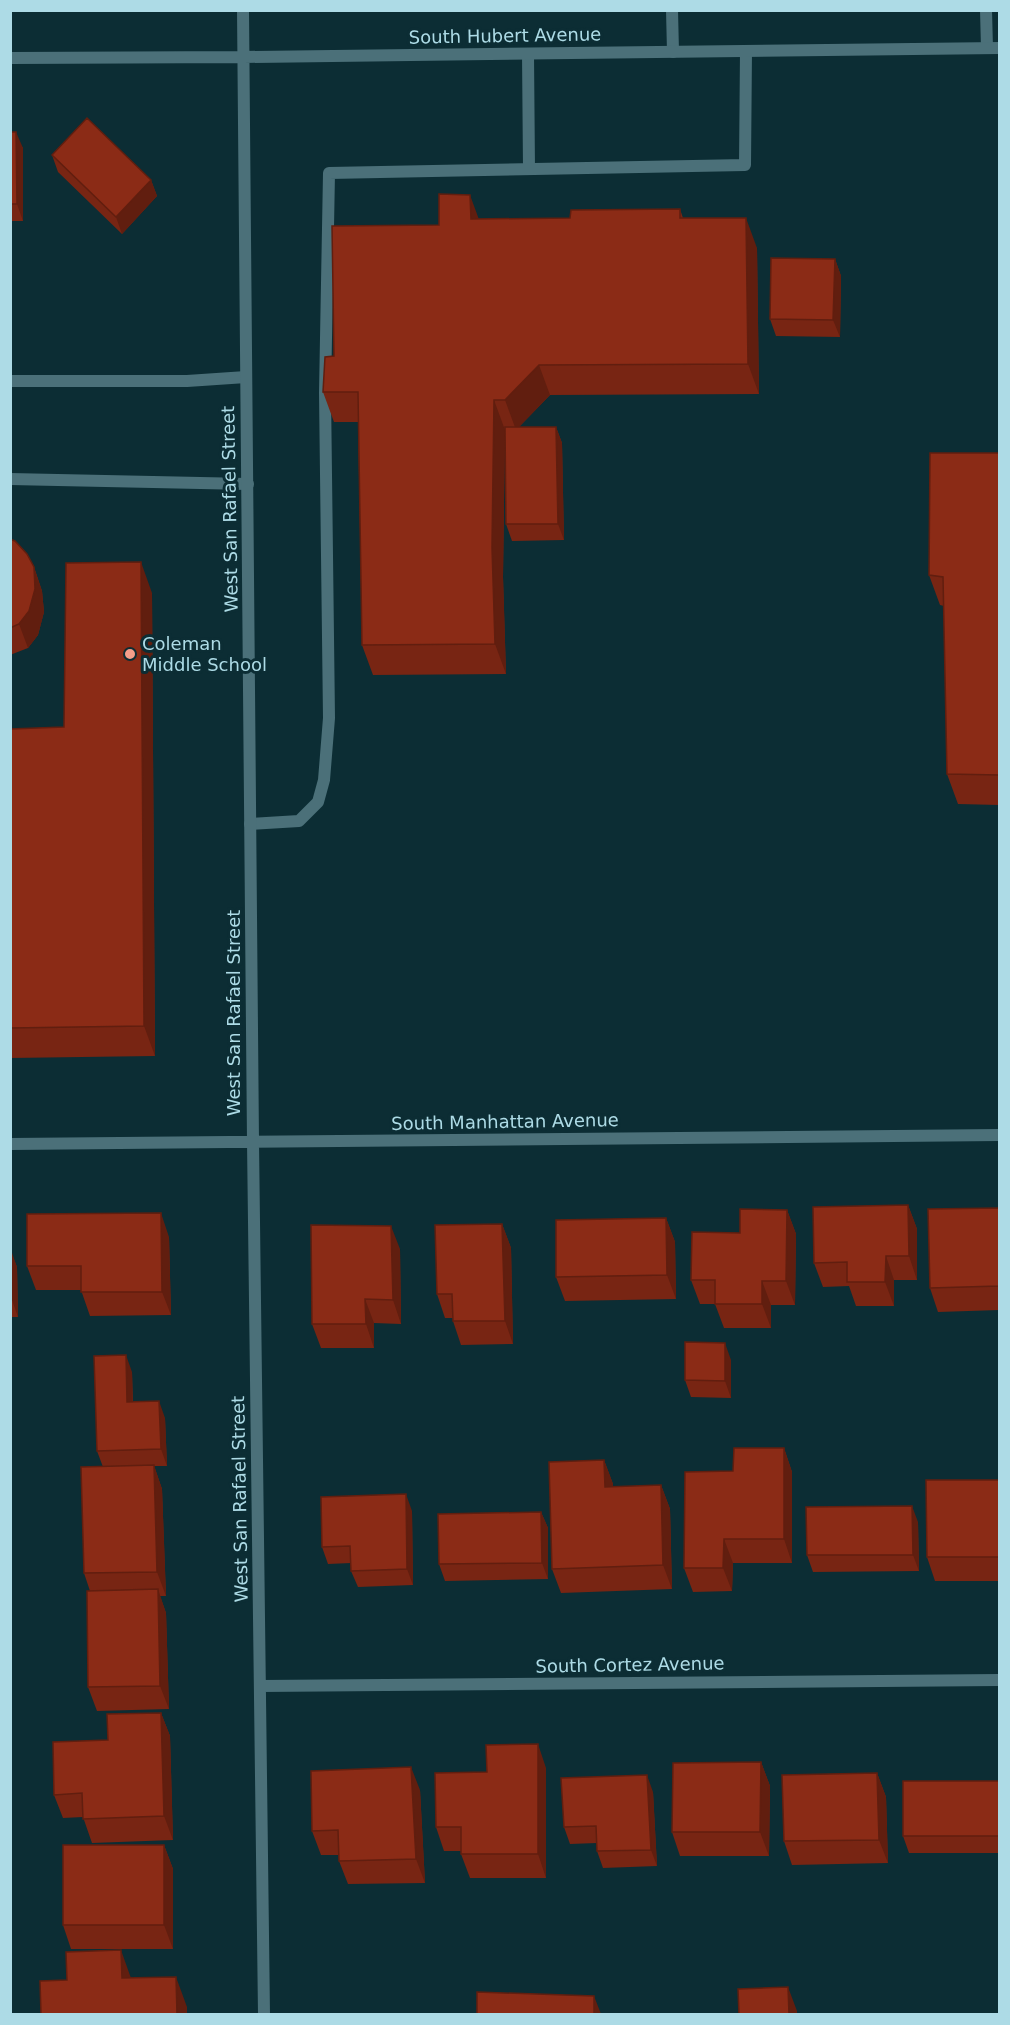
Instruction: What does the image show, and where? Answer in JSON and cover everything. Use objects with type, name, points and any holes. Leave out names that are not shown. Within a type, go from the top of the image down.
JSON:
[{"type":"street","name":"West San Rafael Street","points":[[243,10],[253,1142],[264,2014]]},
{"type":"street","points":[[672,10],[673,52]]},
{"type":"street","points":[[986,10],[993,48]]},
{"type":"street","name":"South Hubert Avenue","points":[[10,58],[993,48]]},
{"type":"street","points":[[250,824],[299,821],[318,802],[324,780],[329,718],[325,393],[329,173],[745,165],[746,51]]},
{"type":"street","points":[[528,54],[529,169]]},
{"type":"street","points":[[10,381],[187,381],[246,377]]},
{"type":"street","points":[[10,479],[248,484]]},
{"type":"street","name":"South Manhattan Avenue","points":[[10,1144],[999,1135]]},
{"type":"street","name":"South Cortez Avenue","points":[[261,1686],[999,1680]]},
{"type":"building","points":[[87,118],[151,180],[116,217],[52,155]]},
{"type":"building","points":[[10,132],[16,132],[17,204],[10,204]]},
{"type":"building","points":[[439,194],[470,195],[471,219],[570,218],[571,210],[680,209],[680,218],[746,218],[748,364],[539,365],[505,400],[494,400],[492,547],[495,644],[362,645],[358,392],[323,392],[325,357],[334,356],[332,226],[439,225]]},
{"type":"building","points":[[771,258],[835,259],[833,320],[770,319]]},
{"type":"building","points":[[505,427],[556,427],[558,524],[506,524]]},
{"type":"building","points":[[930,453],[999,453],[999,775],[947,774],[943,577],[929,575]]},
{"type":"building","points":[[10,539],[15,541],[27,554],[34,567],[35,589],[29,611],[19,624],[10,628]]},
{"type":"building","points":[[141,562],[144,1026],[10,1028],[10,729],[64,727],[66,563]]},
{"type":"building","points":[[908,1205],[909,1256],[886,1256],[885,1282],[847,1282],[847,1262],[814,1263],[813,1207]]},
{"type":"building","points":[[999,1208],[999,1286],[930,1288],[928,1209]]},
{"type":"building","points":[[740,1209],[787,1210],[786,1281],[762,1281],[762,1304],[715,1304],[715,1280],[691,1280],[692,1232],[740,1233]]},
{"type":"building","points":[[161,1213],[162,1292],[81,1292],[81,1266],[27,1266],[27,1214]]},
{"type":"building","points":[[666,1218],[667,1275],[556,1277],[556,1220]]},
{"type":"building","points":[[502,1224],[505,1321],[453,1321],[452,1294],[437,1294],[435,1225]]},
{"type":"building","points":[[311,1225],[391,1226],[393,1300],[365,1299],[366,1324],[312,1324]]},
{"type":"building","points":[[10,1250],[12,1300],[10,1300]]},
{"type":"building","points":[[685,1342],[725,1343],[725,1381],[685,1380]]},
{"type":"building","points":[[126,1355],[127,1402],[159,1401],[161,1449],[97,1451],[94,1356]]},
{"type":"building","points":[[734,1448],[784,1448],[784,1539],[724,1539],[723,1568],[684,1568],[685,1472],[733,1471]]},
{"type":"building","points":[[604,1460],[605,1487],[661,1485],[663,1565],[552,1569],[549,1462]]},
{"type":"building","points":[[154,1465],[157,1572],[84,1573],[81,1467]]},
{"type":"building","points":[[926,1480],[999,1480],[999,1557],[927,1557]]},
{"type":"building","points":[[406,1494],[407,1569],[351,1571],[350,1546],[322,1547],[321,1497]]},
{"type":"building","points":[[912,1506],[913,1555],[807,1555],[806,1507]]},
{"type":"building","points":[[541,1512],[542,1563],[439,1564],[438,1514]]},
{"type":"building","points":[[158,1589],[160,1686],[88,1687],[87,1591]]},
{"type":"building","points":[[161,1713],[164,1816],[83,1819],[82,1793],[54,1795],[53,1742],[108,1740],[107,1714]]},
{"type":"building","points":[[538,1744],[538,1854],[461,1854],[461,1827],[436,1827],[435,1773],[487,1772],[486,1745]]},
{"type":"building","points":[[761,1762],[760,1832],[672,1832],[673,1763]]},
{"type":"building","points":[[411,1767],[416,1859],[339,1861],[338,1830],[312,1831],[311,1771]]},
{"type":"building","points":[[877,1773],[879,1840],[784,1841],[782,1775]]},
{"type":"building","points":[[647,1775],[651,1850],[597,1851],[596,1826],[564,1827],[561,1778]]},
{"type":"building","points":[[903,1781],[999,1781],[999,1836],[903,1836]]},
{"type":"building","points":[[63,1845],[164,1845],[164,1925],[63,1925]]},
{"type":"building","points":[[121,1950],[122,1978],[176,1977],[177,2014],[41,2014],[40,1981],[67,1980],[66,1952]]},
{"type":"building","points":[[788,1987],[789,2014],[739,2014],[738,1989]]},
{"type":"building","points":[[477,1992],[594,1996],[594,2014],[477,2014]]},
{"type":"place","name":"Coleman Middle School","points":[[130,654]]}]
